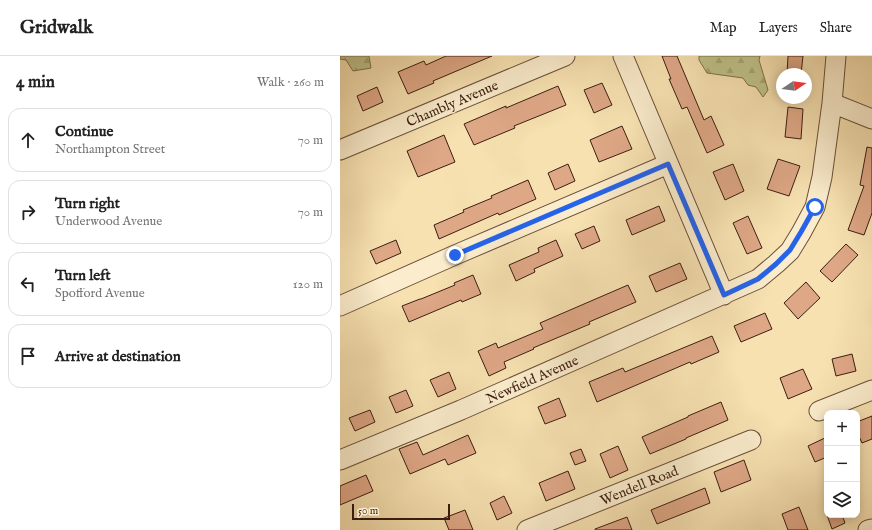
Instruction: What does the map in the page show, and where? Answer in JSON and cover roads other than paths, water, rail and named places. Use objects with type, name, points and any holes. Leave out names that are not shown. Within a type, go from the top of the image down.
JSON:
[{"type":"street","name":"Chambly Avenue","points":[[340,150],[565,56]]},
{"type":"street","points":[[623,56],[724,295]]},
{"type":"street","name":"Newfield Avenue","points":[[340,460],[461,410],[758,279],[790,250],[815,207],[822,177],[832,103],[836,56]]},
{"type":"street","points":[[832,103],[872,119]]},
{"type":"street","points":[[340,306],[668,164]]},
{"type":"street","points":[[819,411],[872,390]]},
{"type":"street","name":"Wendell Road","points":[[527,530],[751,440]]},
{"type":"street","points":[[868,530],[872,528]]}]
